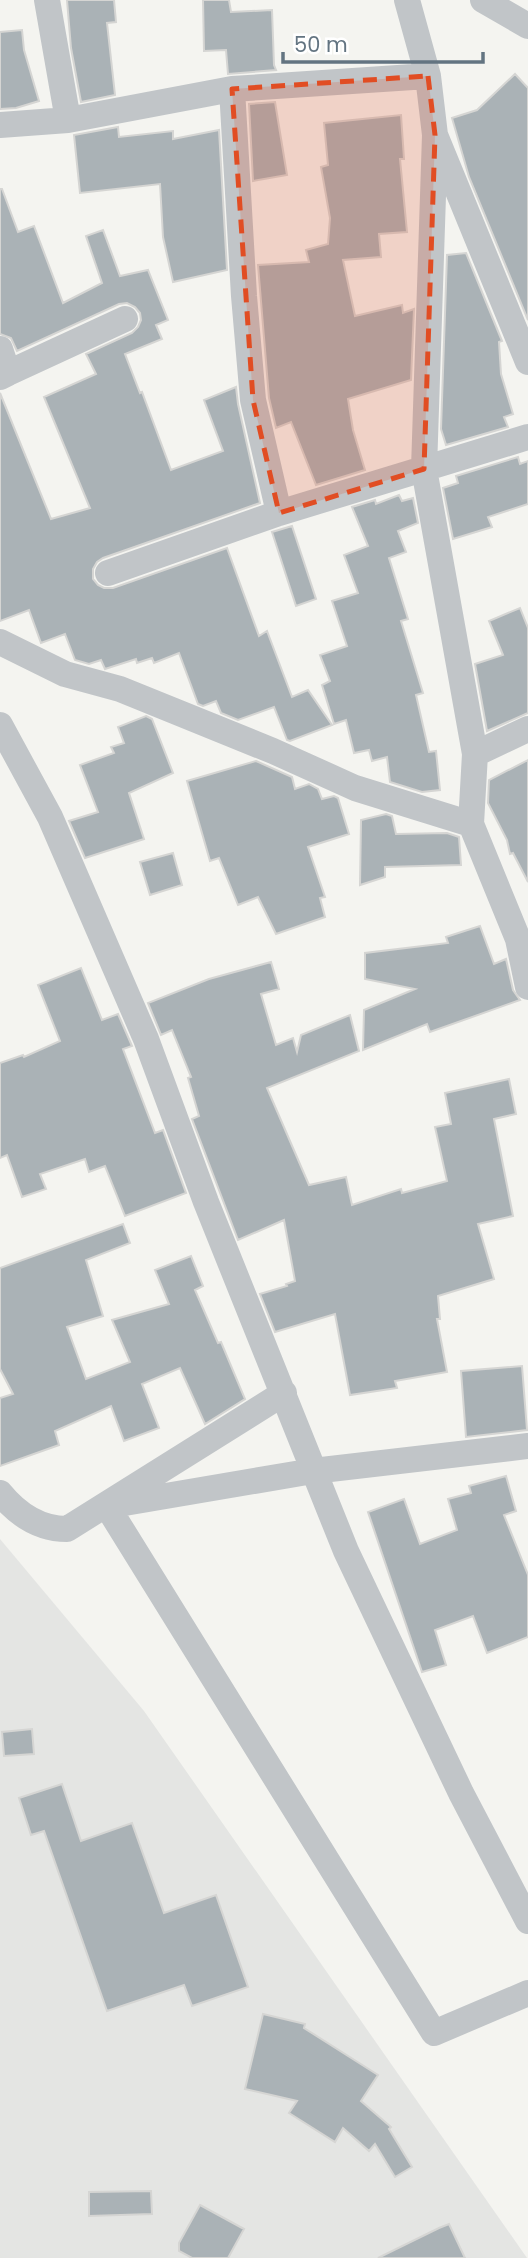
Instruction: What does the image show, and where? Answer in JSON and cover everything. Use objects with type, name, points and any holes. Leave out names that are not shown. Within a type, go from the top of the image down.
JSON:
[{"type":"street","points":[[47,0],[68,120]]},
{"type":"street","points":[[407,0],[428,76],[435,135],[424,470],[475,754],[471,824],[523,937],[528,987]]},
{"type":"street","points":[[484,0],[528,26]]},
{"type":"street","points":[[0,125],[68,120],[232,89],[428,76]]},
{"type":"street","points":[[232,89],[253,400],[279,513]]},
{"type":"street","points":[[435,135],[528,362]]},
{"type":"street","points":[[3,366],[125,319]]},
{"type":"street","points":[[108,573],[279,513],[528,437]]},
{"type":"street","points":[[0,642],[65,674],[120,689],[273,751],[355,788],[471,824]]},
{"type":"street","points":[[0,725],[50,817],[146,1039],[206,1202],[346,1551],[432,1732],[528,1921]]},
{"type":"street","points":[[475,754],[528,729]]},
{"type":"street","points":[[0,1493],[19,1513],[35,1523],[51,1529],[67,1529],[284,1393]]},
{"type":"street","points":[[107,1506],[313,1471],[528,1446]]},
{"type":"street","points":[[107,1506],[434,2033],[528,1993]]},
{"type":"highlighted area","points":[[428,76],[435,135],[424,469],[279,513],[253,400],[232,89]]},
{"type":"shaded area","points":[[0,1539],[144,1711],[527,2258],[0,2258]]},
{"type":"building","points":[[67,0],[114,0],[116,22],[107,23],[115,95],[81,102],[71,48]]},
{"type":"building","points":[[203,0],[229,0],[231,12],[272,10],[276,70],[228,74],[226,50],[204,51]]},
{"type":"building","points":[[22,30],[24,50],[39,101],[16,108],[0,109],[0,32]]},
{"type":"building","points":[[515,74],[528,88],[528,320],[469,177],[452,118],[477,110]]},
{"type":"building","points":[[275,102],[287,175],[253,181],[249,104]]},
{"type":"building","points":[[401,115],[404,159],[400,159],[407,232],[379,234],[381,257],[343,260],[355,316],[402,305],[403,313],[414,309],[411,380],[348,399],[353,430],[365,470],[316,485],[291,422],[276,428],[269,398],[258,265],[309,262],[306,250],[328,244],[330,218],[321,167],[328,165],[324,123]]},
{"type":"building","points":[[118,127],[119,137],[173,131],[173,139],[219,130],[227,270],[173,282],[163,237],[160,184],[80,193],[74,135]]},
{"type":"building","points":[[0,189],[18,232],[34,226],[63,303],[102,283],[86,236],[103,230],[120,276],[148,270],[168,320],[156,325],[162,339],[125,354],[171,470],[223,451],[204,400],[236,387],[260,503],[103,558],[93,569],[93,579],[104,588],[113,588],[227,548],[259,636],[267,631],[292,697],[308,690],[332,725],[290,741],[287,740],[274,707],[238,720],[221,713],[216,701],[203,706],[198,704],[179,653],[154,663],[152,658],[137,663],[136,659],[105,669],[101,660],[89,664],[75,660],[65,634],[41,643],[29,610],[0,621],[0,393],[51,519],[90,508],[44,397],[96,374],[86,354],[132,333],[141,320],[135,307],[127,303],[119,304],[17,351],[11,338],[0,334]]},
{"type":"building","points":[[466,253],[502,341],[499,342],[501,374],[513,414],[504,417],[508,427],[446,445],[441,429],[447,255]]},
{"type":"building","points":[[518,457],[520,464],[528,461],[528,504],[488,517],[492,527],[453,539],[443,488],[458,483],[456,476]]},
{"type":"building","points":[[399,495],[402,501],[413,498],[418,523],[398,531],[406,552],[389,558],[408,619],[401,621],[423,693],[416,695],[429,752],[436,751],[440,790],[422,792],[390,782],[387,757],[372,761],[369,750],[354,753],[346,720],[334,724],[322,685],[330,681],[320,655],[347,646],[332,601],[358,593],[344,555],[368,546],[352,507],[375,500],[376,504]]},
{"type":"building","points":[[292,526],[316,599],[296,606],[272,532]]},
{"type":"building","points":[[520,608],[528,628],[528,713],[487,731],[475,664],[503,655],[489,621]]},
{"type":"building","points":[[146,716],[152,719],[173,773],[129,793],[144,839],[85,858],[69,821],[98,812],[80,765],[114,753],[111,747],[124,743],[118,727]]},
{"type":"building","points":[[528,760],[528,882],[513,853],[510,854],[507,840],[488,803],[489,780]]},
{"type":"building","points":[[256,761],[292,777],[295,789],[309,784],[318,789],[322,799],[334,796],[338,798],[349,834],[308,847],[325,897],[320,898],[325,917],[276,934],[258,897],[238,905],[219,858],[210,861],[187,781]]},
{"type":"building","points":[[386,814],[392,816],[396,834],[447,833],[459,837],[461,865],[385,867],[385,877],[360,885],[361,820]]},
{"type":"building","points":[[173,853],[182,885],[150,895],[140,862]]},
{"type":"building","points":[[480,926],[494,964],[506,959],[513,990],[520,1000],[430,1032],[427,1024],[363,1050],[364,1010],[415,989],[365,979],[365,953],[448,943],[446,937]]},
{"type":"building","points":[[271,962],[279,989],[261,994],[276,1045],[293,1038],[297,1052],[301,1035],[350,1015],[359,1051],[267,1088],[309,1185],[346,1177],[352,1205],[401,1189],[402,1193],[447,1181],[435,1127],[451,1124],[445,1093],[509,1079],[516,1114],[494,1119],[513,1216],[478,1224],[494,1279],[438,1296],[440,1319],[437,1319],[447,1372],[395,1381],[397,1388],[350,1395],[335,1314],[275,1332],[260,1294],[295,1281],[284,1220],[238,1240],[192,1119],[199,1116],[188,1078],[191,1077],[172,1030],[161,1035],[148,1003],[209,979]]},
{"type":"building","points":[[81,968],[102,1020],[118,1014],[132,1046],[123,1049],[155,1133],[163,1130],[186,1193],[125,1216],[105,1166],[89,1172],[85,1159],[40,1174],[46,1189],[22,1197],[7,1155],[0,1158],[0,1063],[23,1055],[24,1057],[60,1041],[38,985]]},
{"type":"building","points":[[123,1224],[130,1243],[86,1260],[103,1316],[67,1327],[86,1379],[130,1362],[112,1320],[169,1304],[155,1270],[191,1256],[203,1286],[195,1290],[245,1399],[205,1424],[180,1368],[142,1384],[159,1428],[124,1441],[111,1406],[55,1431],[59,1445],[0,1466],[0,1398],[13,1394],[0,1369],[0,1268]]},
{"type":"building","points":[[522,1366],[527,1430],[466,1437],[461,1371]]},
{"type":"building","points":[[506,1476],[516,1511],[504,1515],[528,1575],[528,1637],[487,1653],[473,1616],[435,1630],[446,1665],[422,1672],[368,1512],[404,1499],[420,1544],[457,1530],[448,1499],[471,1493],[469,1486]]},
{"type":"building","points":[[32,1729],[34,1754],[4,1756],[2,1732]]},
{"type":"building","points":[[62,1784],[81,1841],[132,1823],[164,1913],[216,1895],[248,1987],[192,2006],[184,1985],[107,2011],[44,1831],[31,1835],[19,1798]]},
{"type":"building","points":[[263,2014],[305,2024],[304,2028],[378,2075],[361,2101],[391,2127],[389,2129],[412,2167],[395,2177],[375,2144],[369,2151],[343,2128],[335,2142],[289,2113],[297,2101],[245,2089]]},
{"type":"building","points":[[151,2191],[152,2214],[89,2216],[89,2192]]},
{"type":"building","points":[[200,2205],[244,2229],[228,2258],[192,2258],[179,2251],[179,2243]]},
{"type":"building","points":[[449,2224],[465,2258],[378,2258],[439,2228]]}]
